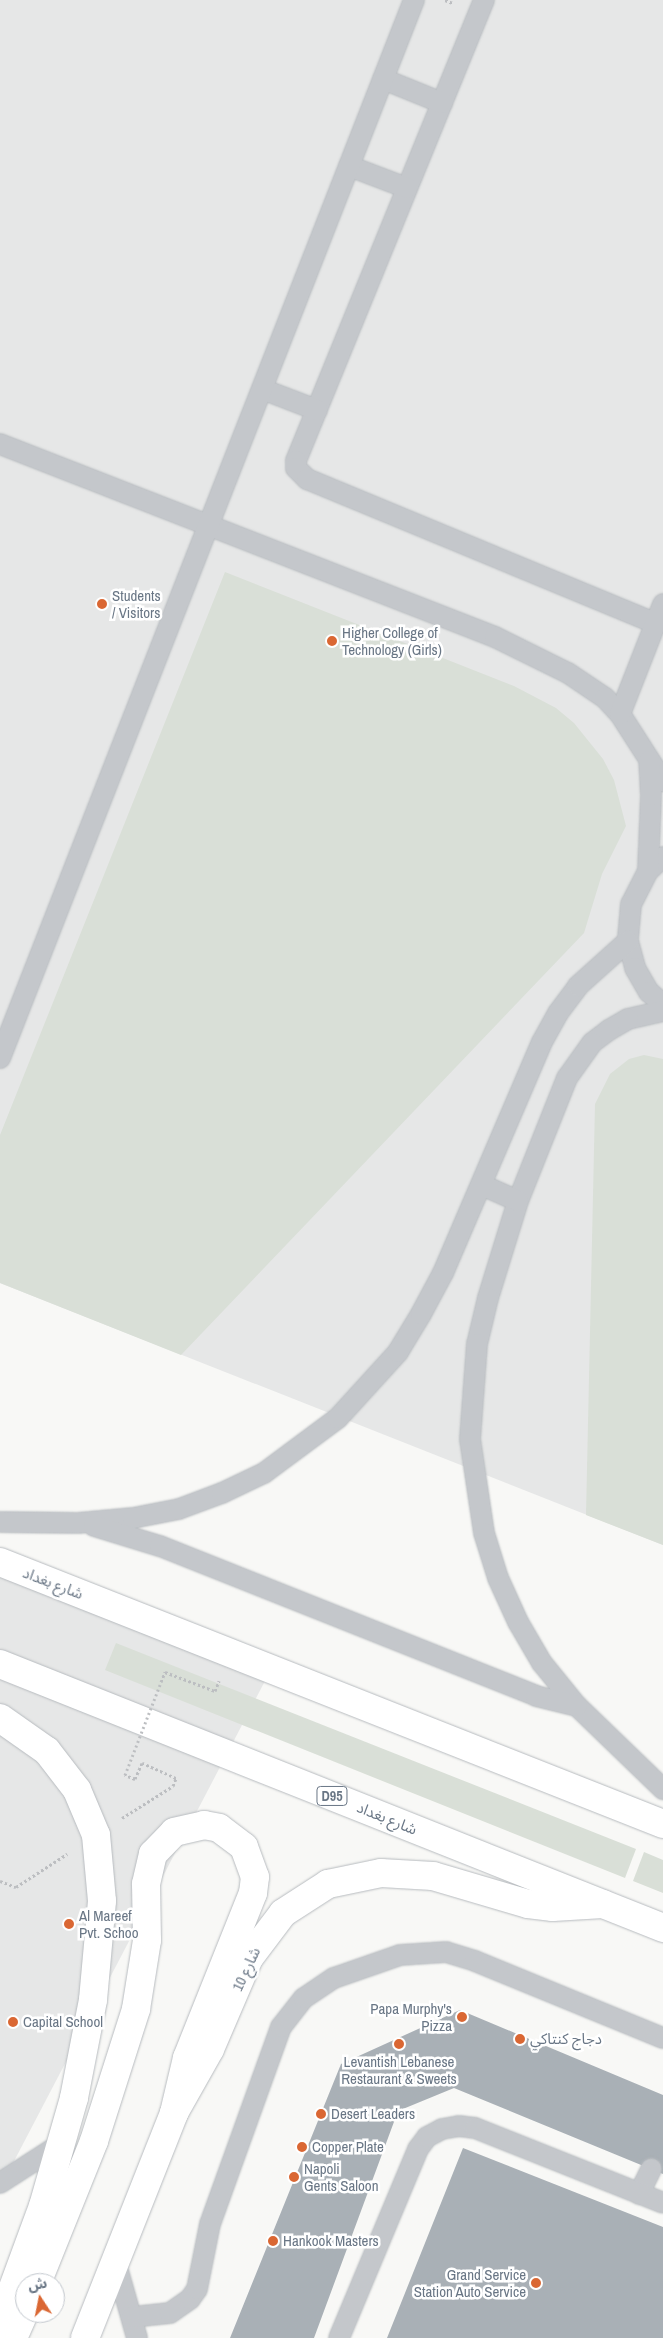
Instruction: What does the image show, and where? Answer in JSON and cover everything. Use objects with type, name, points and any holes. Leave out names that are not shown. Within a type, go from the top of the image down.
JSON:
[{"type":"street","name":"شارع بغداد","points":[[0,1562],[663,1824]]},
{"type":"street","name":"شارع بغداد","points":[[0,1664],[663,1928]]},
{"type":"street","points":[[0,1718],[28,1735],[64,1770],[88,1812],[100,1860],[101,1929],[93,2000],[62,2143],[0,2324]]},
{"type":"street","points":[[41,2273],[94,2141],[136,2009],[147,1940],[146,1884],[152,1854],[174,1832],[204,1825],[219,1828],[239,1842],[252,1861],[255,1878],[253,1893],[187,2058],[174,2113]]},
{"type":"street","name":"شارع 10","points":[[85,2338],[174,2113],[210,2049],[249,1958],[264,1934],[283,1913],[328,1884],[354,1876],[408,1872],[433,1876],[528,1904],[578,1907],[603,1904]]},
{"type":"street","points":[[13,2338],[20,2323]]},
{"type":"lane","points":[[0,1058],[414,0]]},
{"type":"lane","points":[[484,0],[296,461],[296,468],[307,479],[656,623]]},
{"type":"lane","points":[[383,79],[442,103]]},
{"type":"lane","points":[[349,166],[407,188]]},
{"type":"lane","points":[[262,389],[317,410]]},
{"type":"lane","points":[[0,444],[495,637],[590,686],[620,714],[663,781]]},
{"type":"lane","points":[[620,714],[663,604]]},
{"type":"lane","points":[[648,757],[651,795],[648,871]]},
{"type":"lane","points":[[663,856],[648,871],[631,904],[628,941],[635,968],[649,992],[663,1004]]},
{"type":"lane","points":[[0,1522],[78,1523],[133,1518],[179,1509],[222,1493],[264,1473],[338,1418],[398,1352],[422,1314],[482,1185],[538,1050],[558,1013],[578,986],[628,941]]},
{"type":"lane","points":[[663,1011],[628,1019],[610,1030],[578,1059],[567,1078],[518,1201],[477,1344],[470,1439],[475,1486],[484,1533],[498,1578],[518,1622],[542,1663],[577,1706],[663,1789]]},
{"type":"lane","points":[[482,1185],[518,1201]]},
{"type":"lane","points":[[78,1523],[160,1546],[529,1694],[577,1706]]},
{"type":"lane","points":[[132,2317],[170,2313],[190,2299],[197,2289],[210,2224],[281,2026],[304,1998],[334,1978],[400,1954],[446,1952],[475,1961],[663,2038]]},
{"type":"lane","points":[[339,2338],[418,2150],[427,2137],[442,2129],[458,2126],[475,2128],[663,2203]]},
{"type":"lane","points":[[0,2183],[62,2143]]},
{"type":"lane","points":[[639,2194],[651,2169]]},
{"type":"lane","points":[[116,2260],[137,2338]]},
{"type":"path","points":[[176,1778],[142,1763],[135,1779],[125,1775],[165,1672],[214,1691]]},
{"type":"shaded area","name":"Higher College of Technology (Girls)","points":[[0,0],[663,0],[663,1545],[0,1283]]},
{"type":"shaded area","points":[[225,572],[514,686],[556,708],[574,723],[603,759],[614,780],[626,826],[602,874],[584,933],[181,1355],[0,1283],[0,1135]]},
{"type":"shaded area","points":[[644,1055],[663,1059],[663,1545],[586,1515],[595,1104],[610,1074],[629,1059]]},
{"type":"shaded area","name":"Al Mareef Pvt. Schoo","points":[[0,1551],[276,1660],[0,2188]]},
{"type":"shaded area","points":[[116,1643],[636,1849],[625,1878],[105,1670]]},
{"type":"shaded area","points":[[644,1852],[663,1860],[663,1893],[633,1881]]},
{"type":"building","points":[[460,2010],[663,2095],[663,2174],[454,2088],[398,2111],[314,2338],[230,2338],[341,2064]]},
{"type":"building","name":"Grand Service Station Auto Service","points":[[463,2148],[663,2227],[663,2338],[387,2338]]},
{"type":"place","name":"Students / Visitors","points":[[102,604]]},
{"type":"place","name":"Higher College of Technology (Girls)","points":[[332,641]]},
{"type":"place","name":"Al Mareef Pvt. Schoo","points":[[69,1924]]},
{"type":"place","name":"Papa Murphy's Pizza","points":[[462,2017]]},
{"type":"place","name":"Capital School","points":[[13,2022]]},
{"type":"place","name":"دجاج كنتاكي","points":[[520,2039]]},
{"type":"place","name":"Levantish Lebanese Restaurant & Sweets","points":[[399,2044]]},
{"type":"place","name":"Desert Leaders","points":[[321,2114]]},
{"type":"place","name":"Copper Plate","points":[[302,2147]]},
{"type":"place","name":"Napoli Gents Saloon","points":[[294,2177]]},
{"type":"place","name":"Hankook Masters","points":[[273,2241]]},
{"type":"place","name":"Grand Service Station Auto Service","points":[[536,2283]]}]
